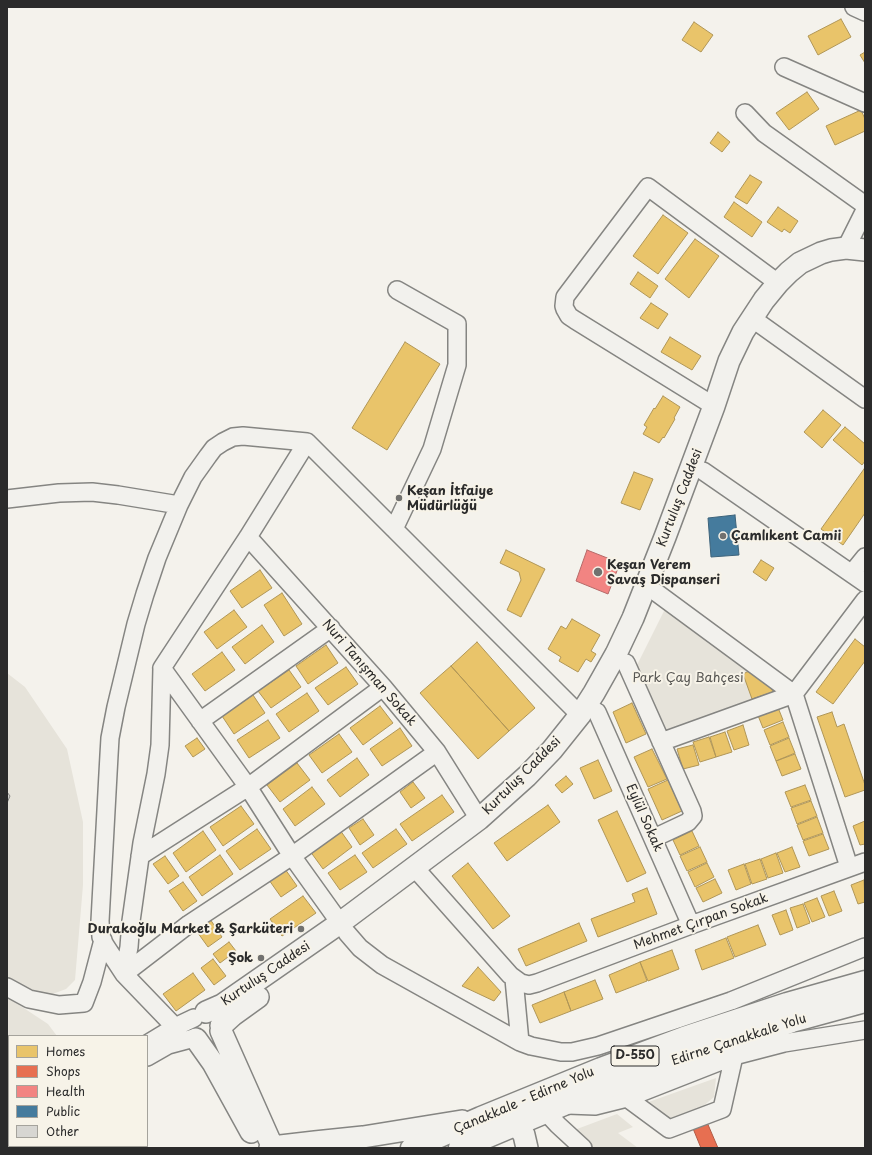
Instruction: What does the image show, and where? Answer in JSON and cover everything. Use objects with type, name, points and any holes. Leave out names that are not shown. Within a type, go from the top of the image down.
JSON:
[{"type":"highway","name":"Çanakkale - Edirne Yolu","points":[[412,1148],[601,1069],[684,1038],[786,1004],[865,982]]},
{"type":"highway","name":"Edirne Çanakkale Yolu","points":[[460,1148],[555,1108],[667,1064],[732,1050],[792,1022],[865,1001]]},
{"type":"main road","name":"Kurtuluş Caddesi","points":[[205,1027],[222,1005],[343,928],[418,872],[504,812],[539,781],[570,749],[633,618],[665,537],[737,342],[778,283],[794,268],[811,257],[821,253],[831,250],[856,249]]},
{"type":"main road","name":"Kurtuluş Caddesi","points":[[418,872],[527,776],[588,713],[626,663],[657,593],[702,471],[730,388],[747,346],[772,306],[798,279],[822,265],[836,261],[865,260]]},
{"type":"main road","points":[[205,1027],[269,1148],[362,1138],[481,1118]]},
{"type":"main road","points":[[517,1124],[524,1135],[527,1148]]},
{"type":"street","points":[[854,7],[865,12]]},
{"type":"street","points":[[784,67],[865,104]]},
{"type":"street","points":[[745,113],[764,133],[865,205]]},
{"type":"street","points":[[714,406],[574,320],[569,316],[565,309],[565,297],[648,188],[778,283]]},
{"type":"street","points":[[856,249],[865,210]]},
{"type":"street","points":[[394,529],[432,449],[457,365],[457,324],[398,290]]},
{"type":"street","points":[[760,324],[865,399]]},
{"type":"street","points":[[175,1027],[124,974],[105,945],[100,929],[110,738],[116,707],[144,594],[179,505],[193,477],[214,448],[233,437],[243,436],[308,442],[394,529],[588,713]]},
{"type":"street","points":[[124,974],[129,947],[140,856],[156,774],[160,745],[162,668],[308,442]]},
{"type":"street","points":[[702,471],[859,578],[865,556]]},
{"type":"street","points":[[7,499],[59,493],[92,492],[179,505]]},
{"type":"street","name":"Nuri Tanışman Sokak","points":[[248,537],[383,687],[437,752],[479,819]]},
{"type":"street","points":[[657,593],[794,694],[857,865]]},
{"type":"street","points":[[661,742],[794,694],[865,600]]},
{"type":"street","points":[[200,721],[331,628]]},
{"type":"street","points":[[626,663],[692,811],[691,820],[654,838]]},
{"type":"street","points":[[162,668],[248,787],[292,856],[343,928],[360,948],[382,965],[520,1042],[561,1052],[585,1050],[732,1001],[865,947]]},
{"type":"street","points":[[140,856],[248,787],[383,687]]},
{"type":"street","name":"Eylül Sokak","points":[[588,713],[654,838],[691,925]]},
{"type":"street","points":[[124,974],[190,924],[292,856],[437,752]]},
{"type":"street","name":"Mehmet Çırpan Sokak","points":[[514,979],[521,983],[530,985],[537,983],[857,865]]},
{"type":"street","points":[[418,872],[514,979],[520,1042]]},
{"type":"street","points":[[7,987],[29,999],[59,1006],[84,1003],[92,982],[103,940]]},
{"type":"street","name":"Kurtuluş Caddesi","points":[[148,1043],[175,1027],[205,1027]]},
{"type":"street","name":"Kurtuluş Caddesi","points":[[148,1056],[205,1027]]},
{"type":"street","points":[[583,1148],[571,1137],[555,1108],[595,1106],[627,1098],[732,1050],[865,1030]]},
{"type":"street","points":[[627,1098],[669,1129],[722,1109],[732,1050]]},
{"type":"green space","name":"Park Çay Bahçesi","points":[[667,605],[769,679],[776,694],[665,733],[634,671]]},
{"type":"green space","points":[[7,673],[25,687],[67,749],[83,822],[83,885],[75,980],[66,989],[50,995],[26,989],[7,978]]},
{"type":"green space","points":[[7,997],[48,1024],[56,1035],[8,1035],[7,1138]]},
{"type":"green space","points":[[716,1078],[714,1097],[701,1108],[682,1116],[671,1118],[659,1117],[643,1104]]},
{"type":"green space","points":[[617,1114],[633,1127],[618,1133],[638,1148],[590,1148],[569,1132]]},
{"type":"building: Homes","points":[[841,19],[851,37],[818,55],[808,36]]},
{"type":"building: Homes","points":[[694,22],[713,35],[701,52],[682,40]]},
{"type":"building: Homes","points":[[865,52],[865,63],[860,55]]},
{"type":"building: Homes","points":[[807,92],[819,109],[789,130],[776,113]]},
{"type":"building: Homes","points":[[861,110],[865,119],[865,131],[835,145],[826,126]]},
{"type":"building: Homes","points":[[718,132],[730,142],[722,152],[710,143]]},
{"type":"building: Homes","points":[[750,175],[762,182],[747,204],[735,197]]},
{"type":"building: Homes","points":[[734,202],[762,222],[752,237],[724,217]]},
{"type":"building: Homes","points":[[778,207],[798,221],[790,233],[784,229],[782,232],[767,222]]},
{"type":"building: Homes","points":[[663,215],[688,233],[658,274],[633,256]]},
{"type":"building: Homes","points":[[695,239],[719,256],[689,298],[665,279]]},
{"type":"building: Homes","points":[[638,272],[658,286],[650,298],[630,284]]},
{"type":"building: Homes","points":[[651,303],[668,314],[658,329],[640,318]]},
{"type":"building: Homes","points":[[670,337],[701,356],[692,370],[661,352]]},
{"type":"building: Homes","points":[[405,342],[440,364],[387,450],[352,428]]},
{"type":"building: Homes","points":[[663,396],[680,407],[664,438],[663,437],[659,443],[643,434],[647,427],[644,425]]},
{"type":"building: Homes","points":[[823,410],[841,425],[822,448],[804,432]]},
{"type":"building: Homes","points":[[845,427],[865,444],[865,461],[862,465],[833,440]]},
{"type":"building: Homes","points":[[864,469],[865,513],[843,545],[821,529]]},
{"type":"building: Homes","points":[[634,472],[653,479],[640,510],[621,503]]},
{"type":"building: Homes","points":[[506,550],[545,569],[521,617],[507,610],[521,580],[519,572],[500,563]]},
{"type":"building: Homes","points":[[761,560],[774,568],[766,581],[753,572]]},
{"type":"building: Homes","points":[[260,570],[272,588],[242,608],[230,591]]},
{"type":"building: Homes","points":[[282,593],[302,624],[284,636],[264,605]]},
{"type":"building: Homes","points":[[234,610],[247,627],[217,649],[204,632]]},
{"type":"building: Homes","points":[[572,619],[600,635],[591,651],[596,654],[591,662],[586,659],[578,672],[559,661],[561,657],[548,649],[561,626],[566,629]]},
{"type":"building: Homes","points":[[262,625],[274,642],[245,664],[232,647]]},
{"type":"building: Homes","points":[[855,639],[865,647],[865,661],[833,704],[816,692]]},
{"type":"building: Homes","points":[[477,642],[535,708],[509,731],[451,666]]},
{"type":"building: Homes","points":[[326,645],[338,663],[308,684],[296,666]]},
{"type":"building: Homes","points":[[222,652],[235,670],[205,691],[192,674]]},
{"type":"building: Homes","points":[[451,666],[509,731],[478,759],[420,693]]},
{"type":"building: Homes","points":[[346,667],[358,684],[328,705],[315,688]]},
{"type":"building: Homes","points":[[753,669],[768,680],[773,692],[752,699],[743,674]]},
{"type":"building: Homes","points":[[289,670],[301,687],[271,708],[258,691]]},
{"type":"building: Homes","points":[[307,693],[319,711],[289,732],[276,714]]},
{"type":"building: Homes","points":[[253,695],[265,713],[234,734],[222,716]]},
{"type":"building: Homes","points":[[632,703],[646,734],[626,743],[613,712]]},
{"type":"building: Homes","points":[[777,705],[783,720],[763,728],[757,713]]},
{"type":"building: Homes","points":[[380,706],[393,723],[363,745],[350,728]]},
{"type":"building: Homes","points":[[832,712],[837,727],[844,724],[865,785],[865,790],[845,797],[817,717]]},
{"type":"building: Homes","points":[[268,720],[280,738],[249,758],[237,740]]},
{"type":"building: Homes","points":[[783,722],[789,737],[770,745],[764,730]]},
{"type":"building: Homes","points":[[743,725],[749,745],[734,750],[727,731]]},
{"type":"building: Homes","points":[[400,728],[412,746],[382,766],[370,749]]},
{"type":"building: Homes","points":[[725,732],[732,752],[716,757],[710,737]]},
{"type":"building: Homes","points":[[339,734],[352,752],[322,773],[309,755]]},
{"type":"building: Homes","points":[[709,737],[716,757],[700,762],[693,742]]},
{"type":"building: Homes","points":[[197,738],[205,749],[193,757],[185,746]]},
{"type":"building: Homes","points":[[789,738],[795,753],[776,761],[770,746]]},
{"type":"building: Homes","points":[[693,745],[699,765],[683,769],[677,749]]},
{"type":"building: Homes","points":[[652,749],[667,779],[648,787],[634,757]]},
{"type":"building: Homes","points":[[795,754],[801,769],[782,776],[776,761]]},
{"type":"building: Homes","points":[[357,758],[369,775],[340,797],[327,780]]},
{"type":"building: Homes","points":[[598,760],[612,791],[594,799],[580,768]]},
{"type":"building: Homes","points":[[297,763],[310,780],[280,802],[267,785]]},
{"type":"building: Homes","points":[[566,776],[573,784],[562,793],[555,785]]},
{"type":"building: Homes","points":[[668,780],[682,811],[662,820],[648,789]]},
{"type":"building: Homes","points":[[413,782],[425,798],[411,808],[400,792]]},
{"type":"building: Homes","points":[[805,785],[811,800],[791,807],[785,792]]},
{"type":"building: Homes","points":[[312,787],[325,804],[295,826],[283,809]]},
{"type":"building: Homes","points":[[442,795],[454,812],[412,841],[400,824]]},
{"type":"building: Homes","points":[[811,801],[817,816],[797,824],[791,808]]},
{"type":"building: Homes","points":[[548,805],[560,822],[507,861],[494,843]]},
{"type":"building: Homes","points":[[241,806],[254,824],[223,846],[210,827]]},
{"type":"building: Homes","points":[[617,811],[646,873],[627,882],[598,820]]},
{"type":"building: Homes","points":[[817,817],[823,833],[803,840],[797,825]]},
{"type":"building: Homes","points":[[363,819],[374,835],[360,845],[349,828]]},
{"type":"building: Homes","points":[[865,821],[865,844],[860,845],[853,826]]},
{"type":"building: Homes","points":[[257,829],[271,849],[240,870],[226,851]]},
{"type":"building: Homes","points":[[396,829],[407,844],[373,868],[362,853]]},
{"type":"building: Homes","points":[[340,830],[352,847],[323,869],[310,851]]},
{"type":"building: Homes","points":[[203,831],[216,850],[186,872],[173,853]]},
{"type":"building: Homes","points":[[692,831],[699,846],[680,855],[673,840]]},
{"type":"building: Homes","points":[[823,834],[829,849],[809,856],[803,841]]},
{"type":"building: Homes","points":[[700,847],[707,862],[687,871],[680,856]]},
{"type":"building: Homes","points":[[792,847],[800,867],[785,872],[777,853]]},
{"type":"building: Homes","points":[[776,853],[783,873],[768,878],[761,859]]},
{"type":"building: Homes","points":[[220,855],[233,874],[202,896],[189,877]]},
{"type":"building: Homes","points":[[355,855],[367,872],[340,890],[328,873]]},
{"type":"building: Homes","points":[[165,856],[179,876],[168,884],[153,864]]},
{"type":"building: Homes","points":[[760,859],[767,879],[752,884],[745,864]]},
{"type":"building: Homes","points":[[468,863],[510,916],[493,929],[452,876]]},
{"type":"building: Homes","points":[[707,863],[714,877],[695,887],[688,872]]},
{"type":"building: Homes","points":[[744,864],[751,884],[736,890],[728,870]]},
{"type":"building: Homes","points":[[285,869],[297,886],[281,897],[269,880]]},
{"type":"building: Homes","points":[[715,879],[722,893],[703,902],[696,888]]},
{"type":"building: Homes","points":[[864,880],[865,902],[858,904],[851,885]]},
{"type":"building: Homes","points":[[183,882],[197,901],[183,911],[169,891]]},
{"type":"building: Homes","points":[[647,888],[657,914],[598,937],[591,919],[635,902],[632,894]]},
{"type":"building: Homes","points":[[834,891],[842,911],[829,916],[821,896]]},
{"type":"building: Homes","points":[[303,896],[316,913],[282,936],[270,919]]},
{"type":"building: Homes","points":[[817,898],[825,917],[812,922],[804,903]]},
{"type":"building: Homes","points":[[803,904],[810,923],[797,928],[790,908]]},
{"type":"building: Homes","points":[[786,910],[793,930],[780,935],[772,915]]},
{"type":"building: Homes","points":[[210,919],[222,937],[208,947],[195,929]]},
{"type":"building: Homes","points":[[579,923],[587,941],[526,966],[518,949]]},
{"type":"building: Homes","points":[[758,925],[766,945],[735,957],[727,937]]},
{"type":"building: Homes","points":[[726,938],[734,958],[702,970],[695,950]]},
{"type":"building: Homes","points":[[229,942],[236,951],[220,963],[213,954]]},
{"type":"building: Homes","points":[[672,950],[679,969],[648,981],[640,962]]},
{"type":"building: Homes","points":[[213,959],[226,976],[214,985],[201,968]]},
{"type":"building: Homes","points":[[640,962],[647,981],[616,993],[609,975]]},
{"type":"building: Homes","points":[[478,967],[501,992],[494,1001],[462,986]]},
{"type":"building: Homes","points":[[193,973],[205,990],[176,1011],[163,994]]},
{"type":"building: Homes","points":[[595,980],[603,999],[571,1011],[564,992]]},
{"type":"building: Homes","points":[[564,992],[571,1011],[540,1023],[532,1005]]},
{"type":"building: Shops","points":[[706,1120],[718,1148],[701,1148],[692,1126]]},
{"type":"building: Health","name":"Keşan Verem Savaş Dispanseri","points":[[587,550],[620,563],[608,594],[576,581]]},
{"type":"building: Public","name":"Çamlıkent Camii","points":[[735,515],[739,555],[711,557],[708,518]]},
{"type":"building: Other","points":[[7,792],[10,796],[7,803]]},
{"type":"place","name":"Keşan İtfaiye Müdürlüğü","points":[[399,498]]},
{"type":"place","name":"Çamlıkent Camii","points":[[723,536]]},
{"type":"place","name":"Keşan Verem Savaş Dispanseri","points":[[598,572]]},
{"type":"place","name":"Durakoğlu Market & Şarküteri","points":[[301,929]]},
{"type":"place","name":"Şok","points":[[261,958]]}]
